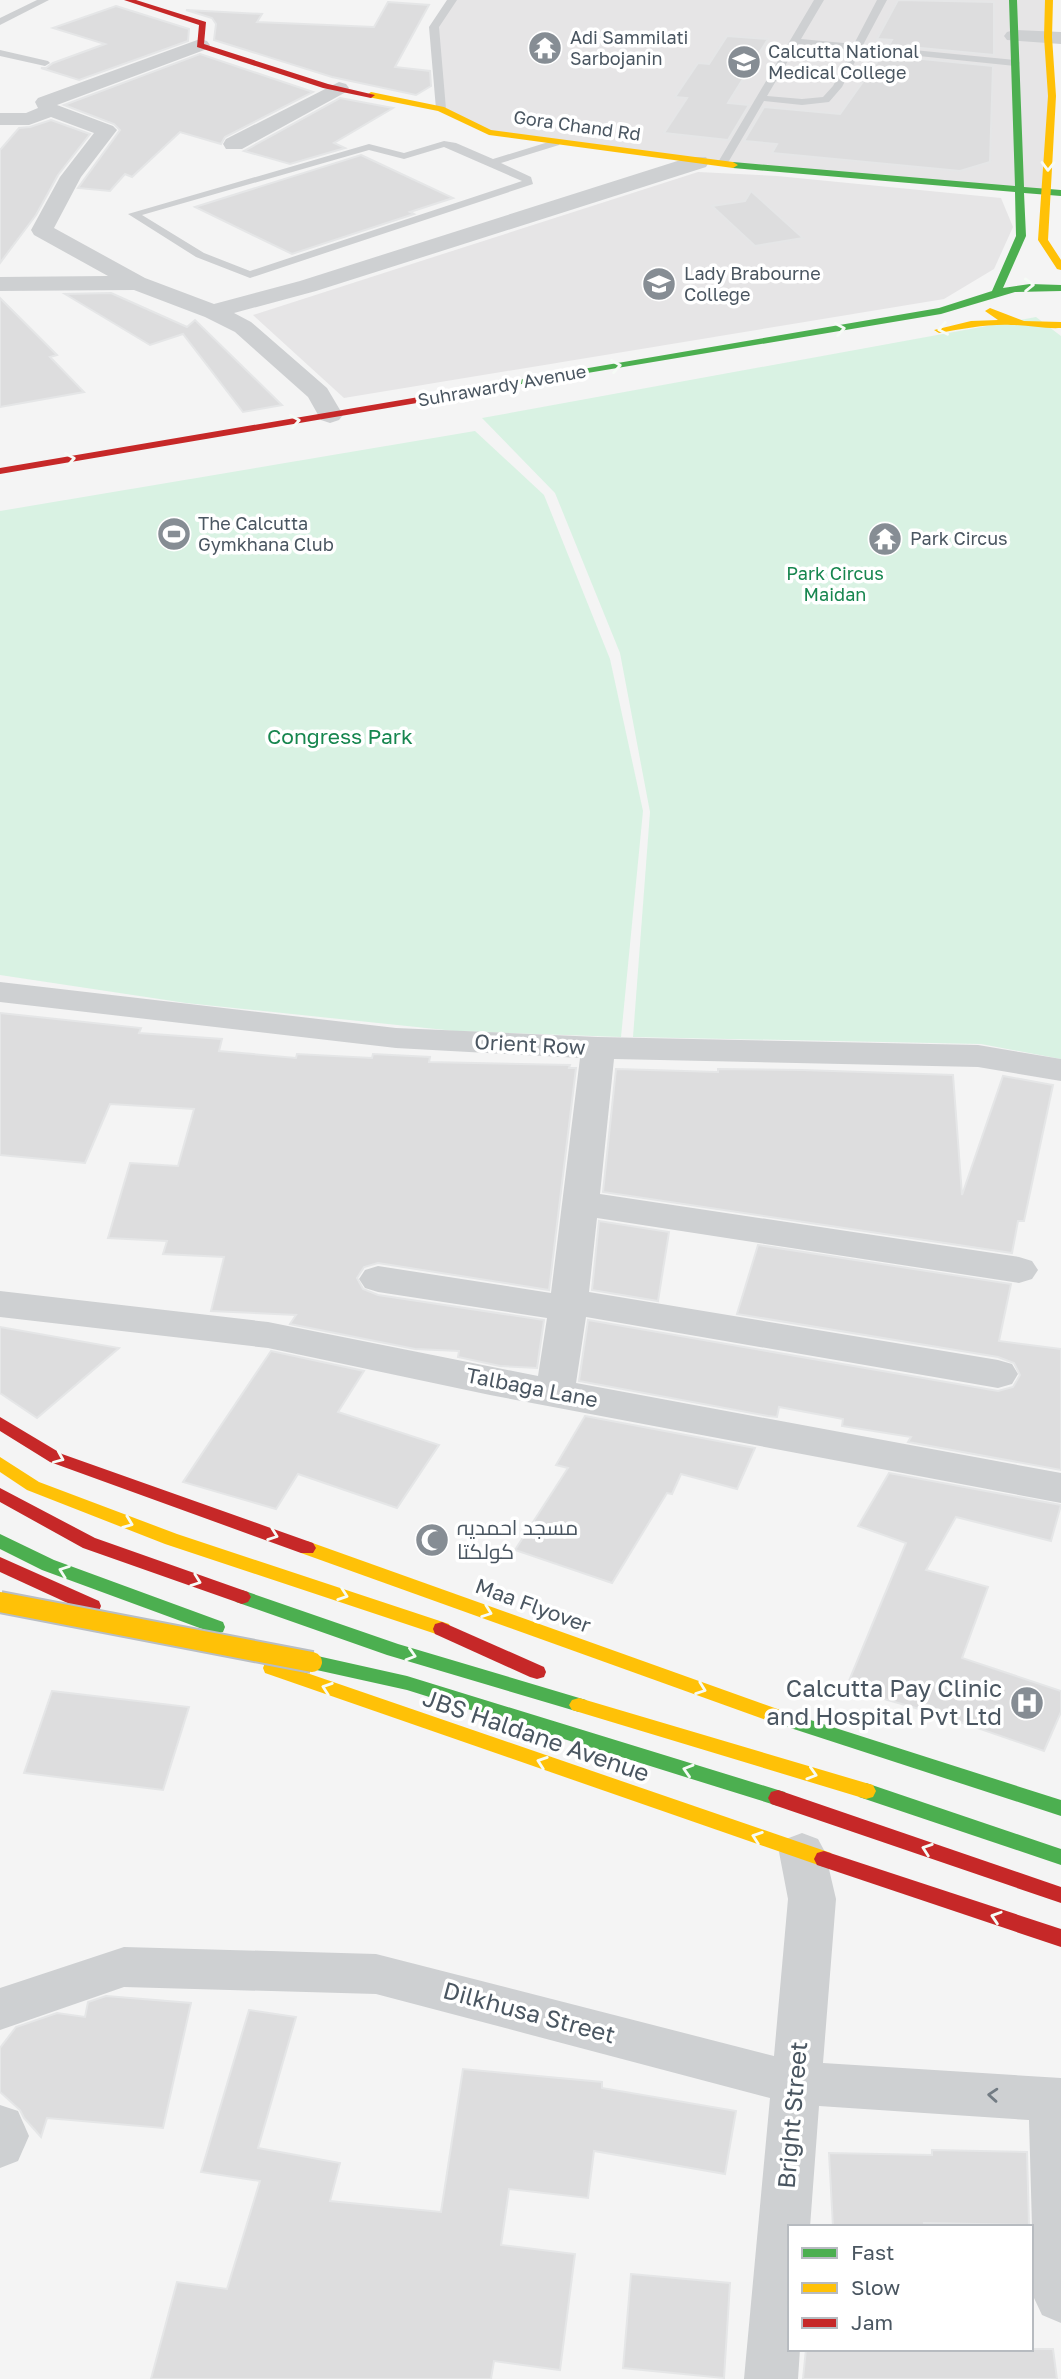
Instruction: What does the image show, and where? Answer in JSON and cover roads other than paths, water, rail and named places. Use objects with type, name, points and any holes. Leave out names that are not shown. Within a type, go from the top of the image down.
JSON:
[{"type":"main road","points":[[128,0],[203,24],[200,45]]},
{"type":"main road","points":[[1010,322],[988,310],[986,301],[994,292],[1021,236],[1013,0]]},
{"type":"main road","points":[[1049,0],[1054,38],[1054,192],[1043,240],[1061,267]]},
{"type":"main road","name":"Gora Chand Rd","points":[[200,45],[339,88],[441,109],[489,132],[698,162],[1054,192]]},
{"type":"main road","name":"Suhrawardy Avenue","points":[[1,470],[942,311],[994,292],[1028,284],[1061,288]]},
{"type":"main road","points":[[920,333],[971,324],[1010,322],[1061,331]]},
{"type":"main road","points":[[1027,325],[1061,325]]},
{"type":"main road","name":"Maa Flyover","points":[[0,1423],[16,1436],[56,1458],[831,1736],[1061,1808]]},
{"type":"main road","points":[[0,1447],[16,1436]]},
{"type":"main road","points":[[0,1463],[33,1486],[171,1539],[448,1631],[653,1727]]},
{"type":"main road","points":[[0,1494],[89,1543],[394,1650],[856,1788],[1061,1857]]},
{"type":"main road","points":[[0,1541],[48,1565],[312,1662]]},
{"type":"main road","name":"JBS Haldane Avenue","points":[[0,1564],[76,1600],[802,1852],[1061,1938]]},
{"type":"main road","points":[[0,1602],[407,1683],[803,1806],[1061,1895]]},
{"type":"street","points":[[1014,36],[1054,38]]},
{"type":"street","points":[[200,45],[44,102],[50,110],[106,130],[101,143],[82,161],[58,196],[42,230],[137,283],[213,312],[243,327],[317,393],[330,415]]},
{"type":"street","points":[[234,144],[339,88]]},
{"type":"street","points":[[0,119],[29,119],[50,110]]},
{"type":"street","points":[[213,312],[307,286],[698,162]]},
{"type":"street","points":[[0,284],[137,283]]},
{"type":"street","name":"Orient Row","points":[[0,992],[396,1038],[598,1048],[978,1056],[1061,1070]]},
{"type":"street","points":[[555,1393],[598,1048]]},
{"type":"street","points":[[580,1203],[1019,1270]]},
{"type":"street","points":[[379,1279],[568,1304],[998,1374]]},
{"type":"street","name":"Talbaga Lane","points":[[0,1304],[268,1335],[555,1393],[1061,1488]]},
{"type":"street","name":"Bright Street","points":[[771,2379],[812,1899],[802,1852]]},
{"type":"street","name":"Dilkhusa Street","points":[[0,2009],[124,1967],[376,1974],[796,2083],[1057,2099]]},
{"type":"street","points":[[1057,2099],[1061,2298]]},
{"type":"street","points":[[0,2127],[4,2136],[0,2145]]},
{"type":"lane","points":[[0,22],[44,0]]},
{"type":"lane","points":[[441,109],[434,27],[452,0]]},
{"type":"lane","points":[[722,164],[819,0]]},
{"type":"lane","points":[[761,98],[802,102],[826,100],[882,0]]},
{"type":"lane","points":[[794,41],[1015,63]]},
{"type":"lane","points":[[0,53],[44,64]]},
{"type":"lane","points":[[492,162],[527,178],[528,182],[250,275],[200,255],[133,214],[369,147],[404,156],[443,144],[452,145],[492,162],[555,143]]},
{"type":"place","name":"Adi Sammilati Sarbojanin","points":[[545,48]]},
{"type":"place","name":"Calcutta National Medical College","points":[[744,62]]},
{"type":"place","name":"Lady Brabourne College","points":[[659,284]]},
{"type":"place","name":"The Calcutta Gymkhana Club","points":[[174,534]]},
{"type":"place","name":"Park Circus","points":[[885,539]]},
{"type":"place","name":"مسجد احمدیہ کولکتا","points":[[432,1540]]},
{"type":"place","name":"Calcutta Pay Clinic and Hospital Pvt Ltd","points":[[1027,1703]]},
{"type":"park label","name":"Park Circus Maidan","points":[[835,584]]},
{"type":"park label","name":"Congress Park","points":[[340,737]]}]
